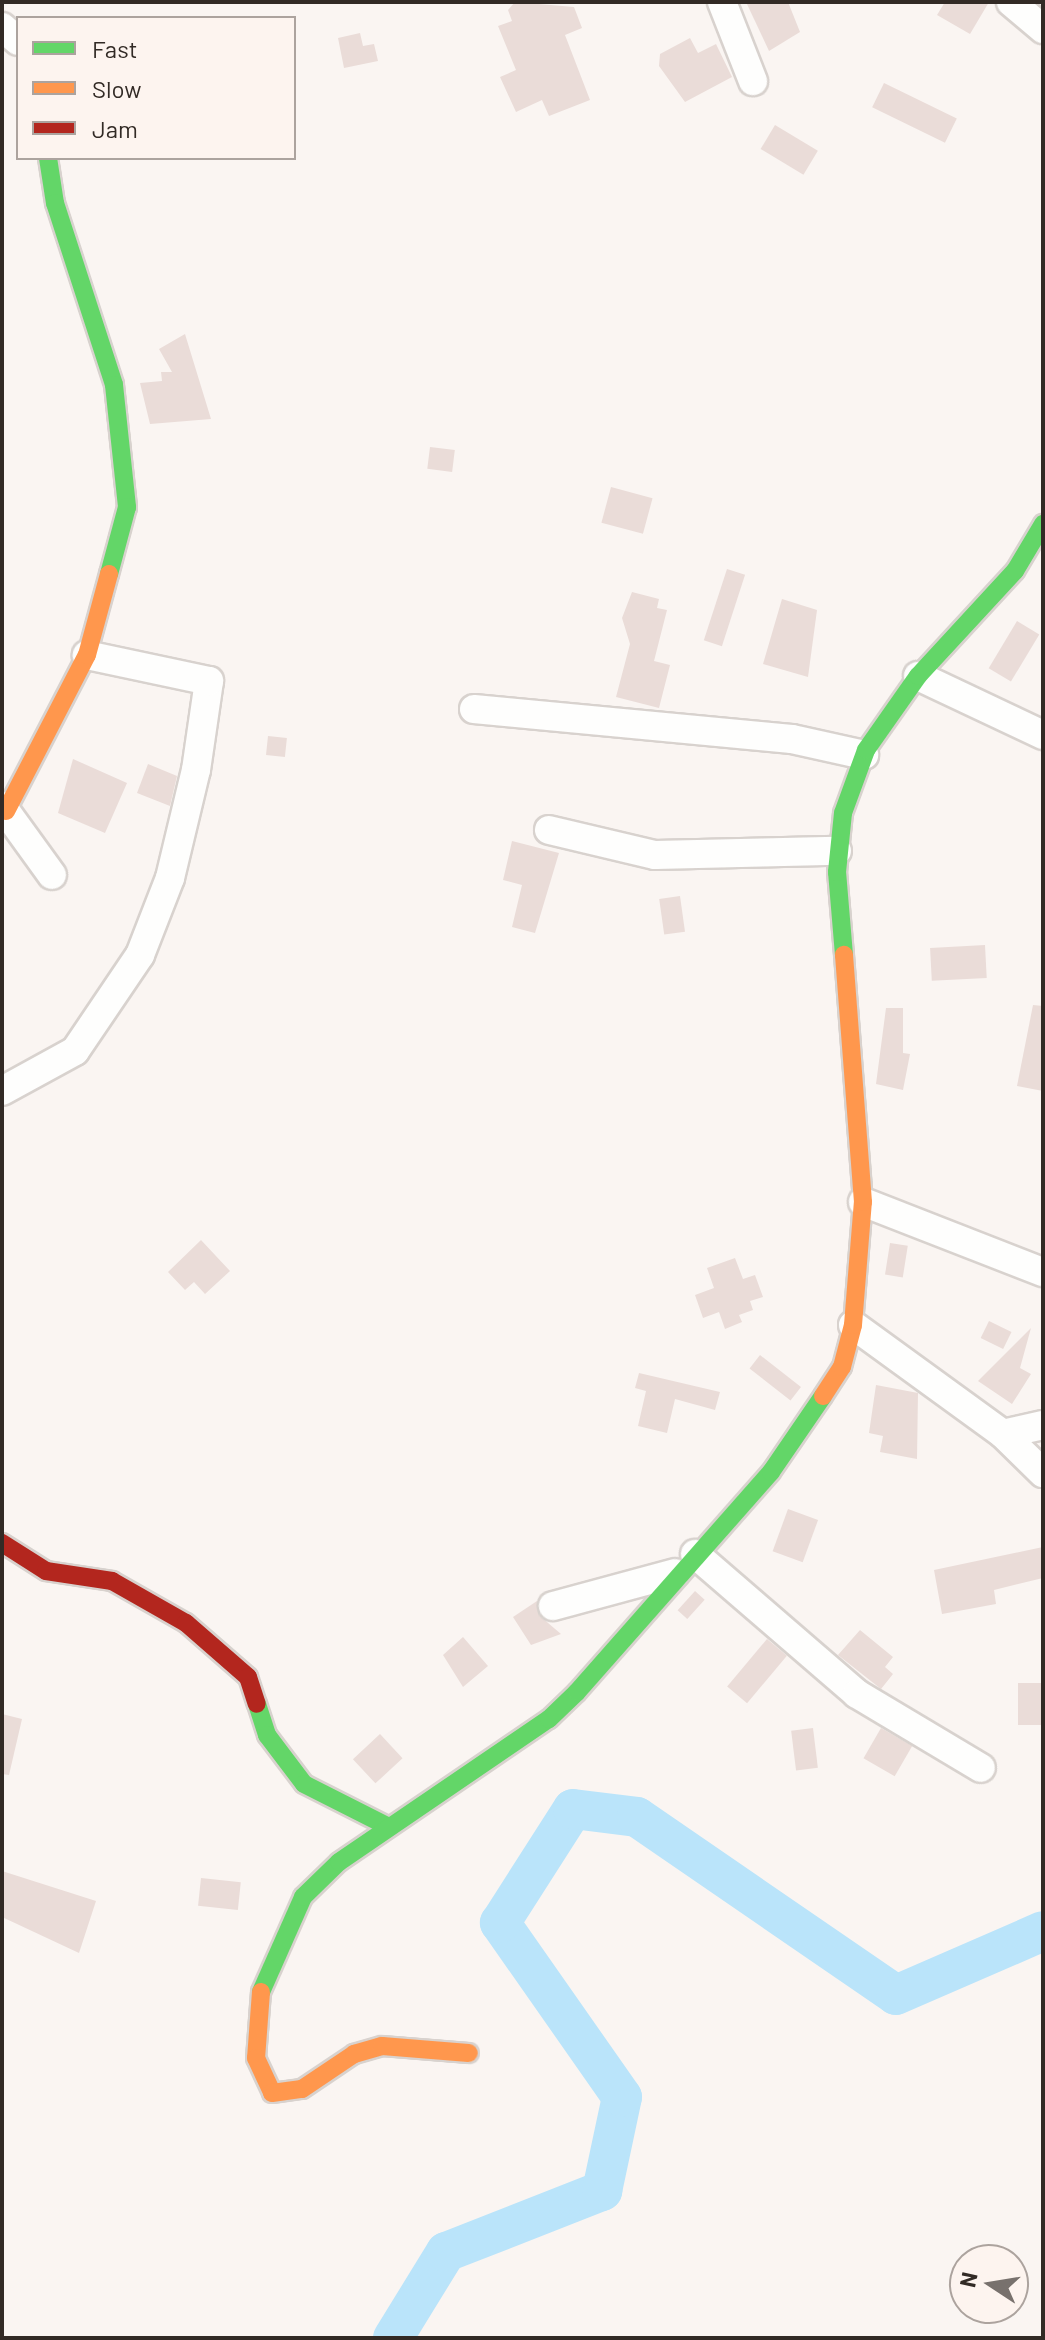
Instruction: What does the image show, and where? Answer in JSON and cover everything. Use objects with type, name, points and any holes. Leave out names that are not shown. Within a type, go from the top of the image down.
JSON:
[{"type":"street","points":[[722,2],[753,81]]},
{"type":"street","points":[[1011,2],[1043,29]]},
{"type":"street","points":[[48,160],[55,203],[114,385],[126,458],[127,507],[87,655],[4,808],[52,875]]},
{"type":"street","points":[[469,2053],[382,2046],[282,2094],[272,2093],[258,2074],[257,2004],[276,1939],[303,1897],[387,1826],[549,1719],[619,1647],[675,1573],[695,1554],[809,1421],[842,1367],[853,1325],[863,1202],[837,851],[864,755],[918,676],[1015,571],[1043,524]]},
{"type":"street","points":[[2,1091],[75,1051],[132,968],[170,878],[196,770],[209,681],[87,655]]},
{"type":"street","points":[[918,676],[1043,735]]},
{"type":"street","points":[[474,709],[792,739],[864,755]]},
{"type":"street","points":[[549,830],[655,855],[837,851]]},
{"type":"street","points":[[863,1202],[1043,1272]]},
{"type":"street","points":[[853,1325],[1003,1434],[1043,1473]]},
{"type":"street","points":[[1003,1434],[1043,1425]]},
{"type":"street","points":[[2,1543],[46,1571],[112,1581],[186,1623],[248,1677],[267,1735],[304,1784],[387,1826]]},
{"type":"street","points":[[695,1554],[857,1694],[981,1768]]},
{"type":"street","points":[[553,1606],[675,1573]]},
{"type":"building","points":[[515,2],[574,7],[582,28],[565,35],[590,100],[549,116],[542,100],[516,112],[500,77],[516,70],[498,26],[512,21],[508,10]]},
{"type":"building","points":[[746,2],[788,2],[800,32],[769,51]]},
{"type":"building","points":[[945,2],[989,2],[970,34],[937,15]]},
{"type":"building","points":[[360,33],[363,46],[374,44],[378,61],[344,68],[338,38]]},
{"type":"building","points":[[690,38],[698,53],[716,44],[732,77],[685,102],[659,66],[660,54]]},
{"type":"building","points":[[884,83],[957,119],[945,143],[872,107]]},
{"type":"building","points":[[775,125],[818,151],[803,175],[761,149]]},
{"type":"building","points":[[185,334],[211,419],[150,424],[140,383],[162,381],[161,372],[172,372],[159,349]]},
{"type":"building","points":[[430,447],[455,450],[452,472],[427,469]]},
{"type":"building","points":[[611,487],[653,498],[643,534],[601,523]]},
{"type":"building","points":[[727,569],[745,575],[722,646],[704,640]]},
{"type":"building","points":[[632,592],[659,599],[657,608],[667,610],[654,661],[670,665],[659,708],[616,697],[630,644],[622,618]]},
{"type":"building","points":[[782,599],[817,610],[808,677],[763,664]]},
{"type":"building","points":[[1017,621],[1039,634],[1011,682],[989,668]]},
{"type":"building","points":[[268,736],[287,738],[285,757],[266,755]]},
{"type":"building","points":[[73,759],[127,783],[105,833],[58,813]]},
{"type":"building","points":[[148,764],[177,776],[170,806],[137,793]]},
{"type":"building","points":[[512,841],[559,853],[535,933],[512,927],[522,885],[503,880]]},
{"type":"building","points":[[680,896],[685,932],[664,935],[659,899]]},
{"type":"building","points":[[985,945],[987,978],[932,981],[930,948]]},
{"type":"building","points":[[1033,1005],[1043,1006],[1043,1091],[1017,1086]]},
{"type":"building","points":[[886,1008],[903,1008],[903,1053],[910,1054],[903,1090],[876,1084]]},
{"type":"building","points":[[201,1240],[230,1271],[205,1294],[194,1282],[185,1290],[168,1272]]},
{"type":"building","points":[[890,1243],[908,1246],[903,1277],[885,1275]]},
{"type":"building","points":[[735,1258],[743,1279],[755,1275],[763,1297],[750,1301],[753,1310],[739,1315],[742,1322],[725,1329],[719,1312],[703,1318],[695,1295],[714,1288],[707,1268]]},
{"type":"building","points":[[989,1321],[1011,1332],[1003,1349],[981,1338]]},
{"type":"building","points":[[1031,1328],[1020,1368],[1031,1374],[1012,1404],[978,1381]]},
{"type":"building","points":[[760,1355],[801,1387],[791,1400],[750,1368]]},
{"type":"building","points":[[639,1373],[720,1392],[715,1410],[675,1399],[667,1433],[638,1426],[646,1391],[635,1388]]},
{"type":"building","points":[[876,1385],[918,1393],[917,1459],[880,1452],[883,1436],[869,1433]]},
{"type":"building","points":[[788,1509],[818,1520],[803,1562],[773,1551]]},
{"type":"building","points":[[1043,1547],[1043,1578],[994,1590],[996,1604],[942,1614],[934,1570]]},
{"type":"building","points":[[695,1591],[705,1600],[687,1619],[678,1610]]},
{"type":"building","points":[[537,1601],[541,1617],[561,1634],[531,1645],[513,1617]]},
{"type":"building","points":[[860,1630],[893,1657],[885,1667],[893,1674],[881,1689],[838,1655]]},
{"type":"building","points":[[463,1637],[488,1666],[463,1687],[443,1655]]},
{"type":"building","points":[[767,1639],[787,1656],[747,1703],[727,1686]]},
{"type":"building","points":[[1018,1683],[1043,1683],[1043,1725],[1018,1725]]},
{"type":"building","points":[[2,1714],[22,1719],[9,1775],[2,1774]]},
{"type":"building","points":[[813,1728],[818,1768],[796,1770],[791,1731]]},
{"type":"building","points":[[881,1728],[912,1746],[895,1776],[864,1758]]},
{"type":"building","points":[[380,1734],[403,1758],[375,1783],[353,1759]]},
{"type":"building","points":[[2,1871],[96,1901],[79,1953],[2,1917]]},
{"type":"building","points":[[201,1878],[241,1882],[238,1910],[198,1906]]},
{"type":"waterway","points":[[393,2338],[446,2252],[602,2191],[622,2097],[500,1923],[573,1809],[637,1817],[896,1995],[1043,1931]]},
{"type":"traffic: fast","points":[[48,160],[55,203],[114,385],[127,507],[109,574]]},
{"type":"traffic: fast","points":[[844,955],[837,872],[843,813],[866,750],[918,676],[1015,571],[1043,524]]},
{"type":"traffic: fast","points":[[261,1992],[303,1897],[339,1862],[549,1719],[577,1692],[771,1472],[823,1396]]},
{"type":"traffic: fast","points":[[257,1704],[267,1735],[304,1784],[387,1826]]},
{"type":"traffic: slow","points":[[6,811],[87,655],[109,574]]},
{"type":"traffic: slow","points":[[823,1396],[842,1367],[853,1325],[863,1202],[844,955]]},
{"type":"traffic: slow","points":[[261,1992],[256,2058],[272,2093],[302,2089],[354,2054],[382,2046],[469,2053]]},
{"type":"traffic: jam","points":[[2,1543],[46,1571],[112,1581],[186,1623],[248,1677],[257,1704]]}]
